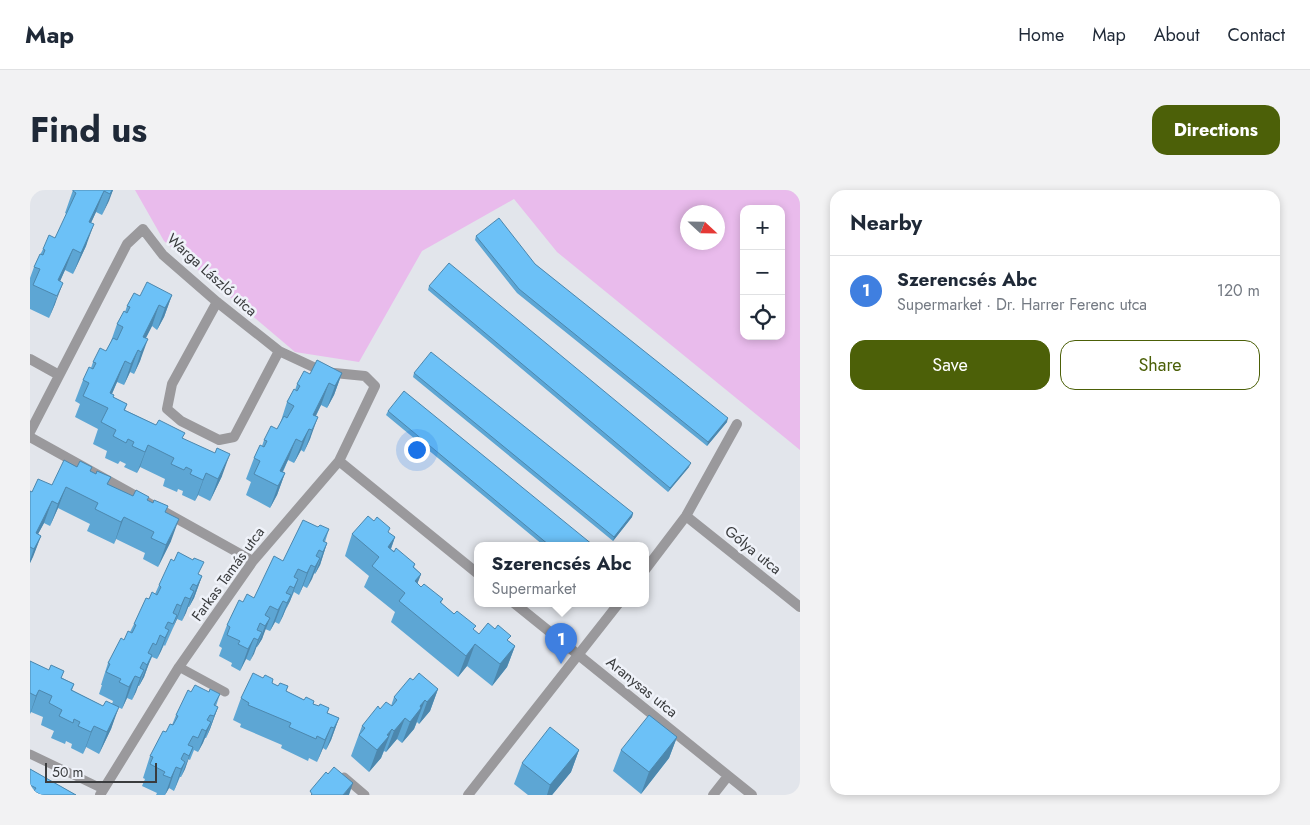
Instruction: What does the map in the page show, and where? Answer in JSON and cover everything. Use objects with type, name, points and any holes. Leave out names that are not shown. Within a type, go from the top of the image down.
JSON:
[{"type":"street","name":"Warga László utca","points":[[30,432],[127,244],[143,229],[163,254],[217,302],[278,351],[324,372],[364,376]]},
{"type":"street","points":[[217,302],[172,384],[167,409],[181,422],[219,440],[234,437],[278,351]]},
{"type":"street","points":[[30,359],[59,375]]},
{"type":"street","name":"Farkas Tamás utca","points":[[102,792],[179,668],[253,560],[339,460],[375,386],[364,376]]},
{"type":"street","points":[[649,565],[686,516],[737,424]]},
{"type":"street","points":[[30,437],[253,560]]},
{"type":"street","points":[[339,460],[474,571]]},
{"type":"street","name":"Gólya utca","points":[[686,516],[800,607]]},
{"type":"street","name":"Aranysas utca","points":[[519,607],[752,795]]},
{"type":"street","points":[[468,795],[616,607]]},
{"type":"street","points":[[714,795],[728,776]]},
{"type":"lane","points":[[179,668],[225,692]]},
{"type":"lane","points":[[30,754],[102,792]]},
{"type":"lane","points":[[342,776],[365,795]]},
{"type":"shaded area","points":[[135,190],[800,190],[800,450],[557,252],[514,199],[422,251],[359,362],[295,352],[164,241]]},
{"type":"building","points":[[73,190],[112,190],[110,194],[104,191],[89,222],[94,224],[81,253],[73,249],[58,280],[63,283],[57,296],[33,285],[40,269],[34,267],[40,254],[43,255],[45,250],[43,249],[49,235],[55,238],[76,193]]},
{"type":"building","points":[[499,218],[535,264],[728,418],[708,442],[519,289],[476,236]]},
{"type":"building","points":[[449,263],[691,463],[670,488],[429,286]]},
{"type":"building","points":[[147,282],[172,295],[165,308],[159,305],[143,337],[148,339],[141,352],[138,350],[131,364],[125,361],[110,393],[114,395],[113,397],[127,404],[124,410],[156,425],[159,420],[185,433],[182,438],[215,453],[217,448],[230,454],[218,479],[206,473],[203,480],[190,474],[192,470],[186,467],[184,470],[171,464],[174,458],[148,445],[145,452],[132,446],[134,442],[128,439],[126,443],[113,436],[116,430],[101,422],[108,408],[83,396],[89,383],[83,380],[89,367],[93,369],[96,363],[93,362],[100,348],[106,351],[113,338],[117,340],[123,327],[117,324],[124,311],[127,313],[130,307],[127,306],[134,293],[140,296]]},
{"type":"building","points":[[431,352],[633,513],[614,537],[414,373]]},
{"type":"building","points":[[317,360],[342,373],[335,386],[329,383],[313,415],[318,417],[312,430],[309,429],[302,442],[296,439],[280,471],[285,473],[278,486],[254,474],[260,461],[254,458],[260,445],[264,447],[267,441],[264,440],[271,426],[277,429],[284,416],[287,418],[294,406],[287,402],[294,389],[297,391],[300,386],[297,384],[304,371],[310,374]]},
{"type":"building","points":[[404,391],[589,542],[545,542],[388,411]]},
{"type":"building","points":[[64,460],[77,467],[80,461],[92,467],[90,471],[96,474],[97,471],[111,477],[107,484],[133,496],[136,490],[149,497],[147,500],[153,503],[154,500],[168,506],[165,512],[179,519],[166,545],[151,538],[154,532],[124,517],[121,522],[95,509],[98,503],[66,487],[58,504],[52,501],[36,533],[41,536],[34,549],[30,547],[30,491],[32,492],[38,479],[52,485]]},
{"type":"building","points":[[368,516],[374,521],[377,517],[390,528],[388,532],[395,537],[388,547],[394,552],[396,548],[415,564],[413,567],[421,574],[415,581],[421,587],[424,584],[443,599],[440,602],[454,614],[457,611],[476,626],[473,629],[479,634],[488,623],[495,629],[498,625],[511,636],[507,640],[515,646],[500,664],[475,644],[466,656],[399,601],[405,593],[372,566],[379,557],[352,534]]},
{"type":"building","points":[[303,520],[318,527],[320,525],[329,529],[323,541],[327,543],[323,552],[319,550],[316,556],[320,558],[315,567],[311,565],[307,573],[298,569],[294,577],[298,579],[294,588],[290,586],[286,593],[291,595],[287,603],[283,601],[278,610],[270,606],[265,615],[270,618],[265,626],[260,623],[257,630],[262,632],[258,640],[254,638],[248,649],[238,644],[240,641],[227,635],[230,627],[227,625],[239,600],[243,602],[247,594],[254,598],[274,556],[283,561]]},
{"type":"building","points":[[178,552],[193,560],[194,558],[204,562],[198,574],[202,576],[197,586],[193,584],[190,589],[194,591],[190,599],[185,597],[181,606],[177,604],[173,613],[177,615],[173,624],[168,622],[165,628],[169,630],[165,638],[160,635],[156,645],[153,643],[148,653],[152,655],[147,665],[143,662],[140,668],[144,670],[140,678],[135,676],[129,687],[119,682],[121,679],[106,672],[110,664],[108,663],[121,638],[124,640],[128,631],[132,633],[146,598],[149,599],[152,592],[157,595],[161,587],[159,585],[171,559],[174,561]]},
{"type":"building","points":[[30,661],[49,670],[51,665],[64,671],[61,678],[74,684],[71,690],[103,706],[106,701],[119,707],[107,732],[94,726],[91,732],[78,726],[80,722],[74,719],[73,723],[59,716],[62,710],[49,703],[52,696],[39,690],[36,696],[30,693]]},
{"type":"building","points":[[253,673],[263,678],[265,675],[273,679],[272,683],[278,686],[280,683],[288,686],[286,691],[304,700],[306,697],[314,701],[313,704],[319,706],[320,704],[329,708],[327,713],[339,718],[334,728],[331,727],[325,740],[317,736],[316,739],[289,727],[291,723],[248,705],[249,703],[241,698]]},
{"type":"building","points":[[419,673],[438,689],[427,702],[425,700],[410,722],[405,718],[394,731],[392,729],[387,735],[389,736],[377,750],[359,735],[365,728],[362,726],[378,706],[380,709],[386,702],[392,706],[397,700],[394,697],[410,678],[413,680]]},
{"type":"building","points":[[195,685],[209,692],[210,689],[220,694],[214,705],[218,707],[214,716],[210,715],[207,720],[211,722],[206,731],[202,729],[198,738],[193,736],[188,745],[193,747],[189,756],[184,753],[181,759],[185,762],[181,769],[176,767],[171,778],[163,775],[165,772],[150,764],[153,757],[150,756],[163,731],[166,732],[170,724],[173,725],[188,690],[191,692]]},
{"type":"building","points":[[649,715],[677,737],[649,772],[621,750]]},
{"type":"building","points":[[550,727],[579,750],[550,785],[522,763]]},
{"type":"building","points":[[334,767],[353,783],[343,795],[311,795],[310,791],[326,772],[328,774]]},
{"type":"building","points":[[30,769],[76,795],[41,795],[34,791],[36,788],[30,785]]},
{"type":"place","name":"Szerencsés Abc","points":[[561,664]]}]
